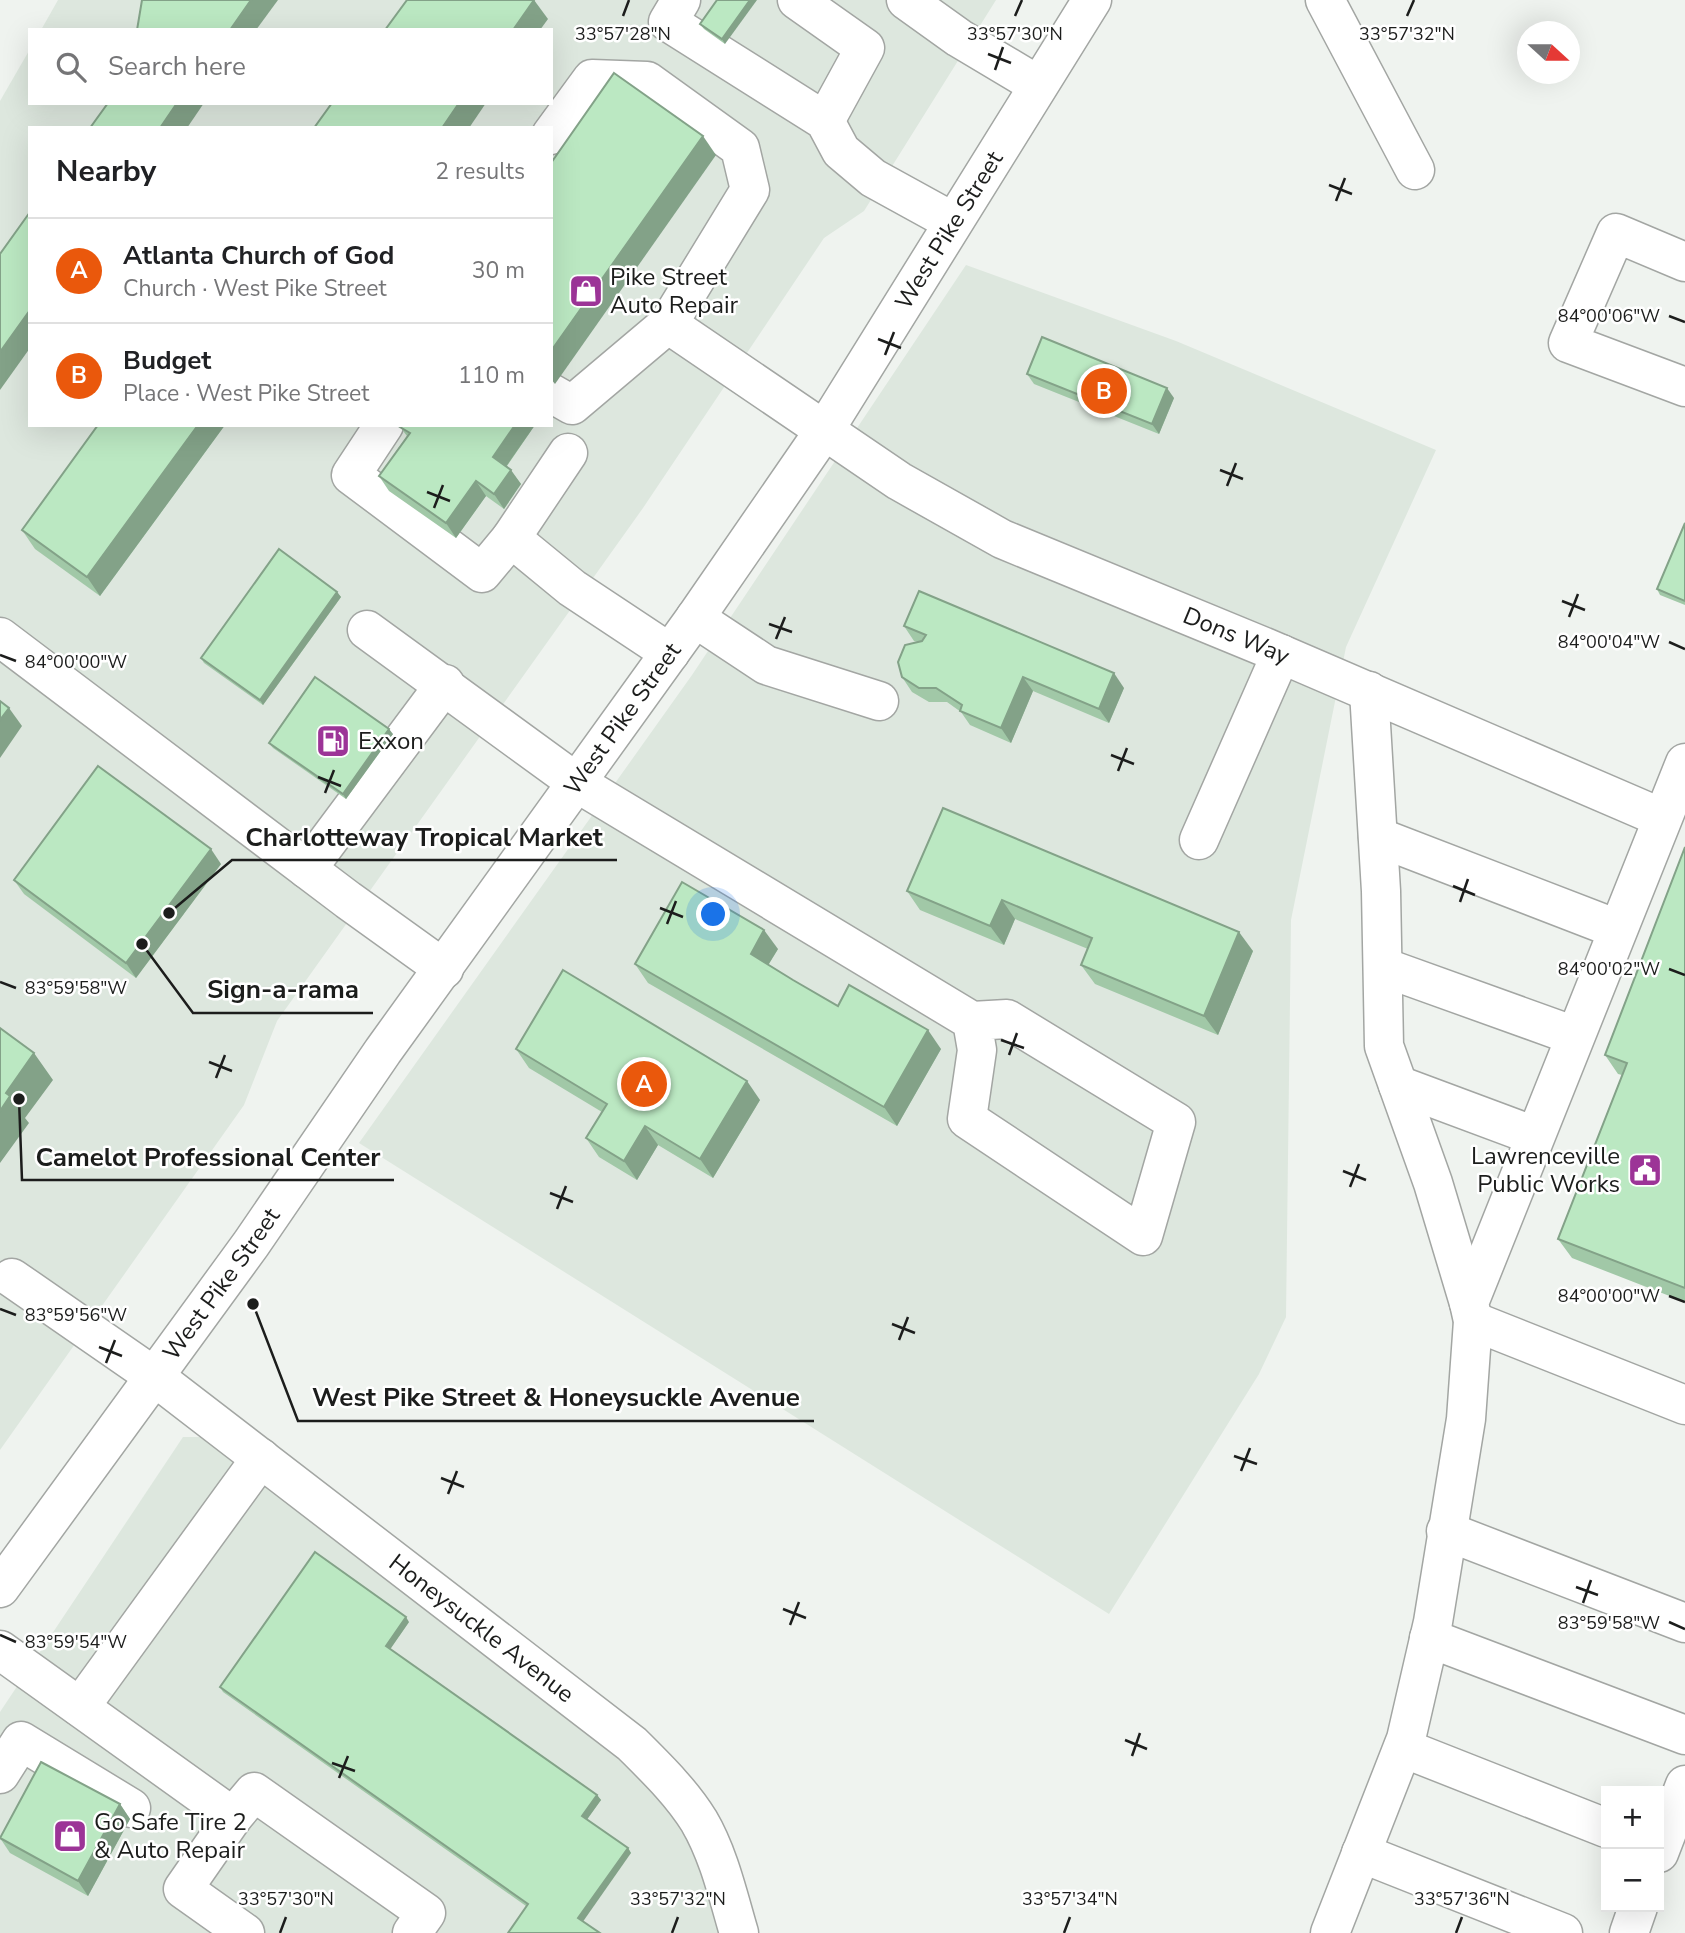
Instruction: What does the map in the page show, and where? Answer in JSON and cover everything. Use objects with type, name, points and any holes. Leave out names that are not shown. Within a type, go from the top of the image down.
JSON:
[{"type":"main road","points":[[681,0],[668,22],[825,121],[841,151],[873,178],[953,222]]},
{"type":"main road","points":[[797,0],[865,48],[825,121]]},
{"type":"main road","points":[[906,0],[959,38],[1038,85]]},
{"type":"main road","name":"West Pike Street","points":[[0,1588],[155,1377],[695,618],[824,430],[1092,0]]},
{"type":"main road","points":[[1325,0],[1415,170]]},
{"type":"main road","points":[[553,132],[592,79],[647,81],[740,148],[750,190],[668,324],[572,405],[553,394]]},
{"type":"main road","points":[[1685,262],[1616,233],[1568,343],[1685,387]]},
{"type":"main road","name":"Dons Way","points":[[668,324],[900,481],[1002,539],[1369,691],[1662,818]]},
{"type":"main road","points":[[383,427],[351,475],[482,573],[510,538],[568,453]]},
{"type":"main road","points":[[510,538],[572,588],[670,653]]},
{"type":"main road","points":[[695,618],[766,665],[879,701]]},
{"type":"main road","points":[[368,630],[577,783],[972,1021],[1007,1019],[1176,1122],[1143,1236],[967,1119],[977,1050],[972,1021]]},
{"type":"main road","points":[[0,637],[444,969]]},
{"type":"main road","points":[[1199,840],[1281,654]]},
{"type":"main road","points":[[307,869],[445,684]]},
{"type":"main road","points":[[1369,691],[1378,837],[1384,1046],[1471,1312],[1685,1405]]},
{"type":"main road","points":[[1330,1933],[1403,1748],[1429,1638],[1466,1419],[1471,1312],[1535,1136],[1685,763]]},
{"type":"main road","points":[[1378,837],[1618,929]]},
{"type":"main road","points":[[1383,967],[1575,1036]]},
{"type":"main road","points":[[1398,1085],[1535,1136]]},
{"type":"main road","name":"Honeysuckle Avenue","points":[[12,1278],[155,1377],[632,1744],[667,1779],[699,1822],[725,1883],[739,1933]]},
{"type":"main road","points":[[80,1707],[261,1458]]},
{"type":"main road","points":[[1446,1531],[1685,1623]]},
{"type":"main road","points":[[1429,1638],[1685,1735]]},
{"type":"main road","points":[[0,1650],[233,1817]]},
{"type":"main road","points":[[0,1774],[21,1741],[131,1808]]},
{"type":"main road","points":[[1403,1748],[1601,1826]]},
{"type":"main road","points":[[1659,1849],[1685,1784]]},
{"type":"main road","points":[[245,1933],[183,1889],[233,1817],[254,1793],[426,1913],[412,1933]]},
{"type":"main road","points":[[1361,1853],[1563,1933]]},
{"type":"main road","points":[[1629,1933],[1637,1912]]},
{"type":"shaded area","points":[[58,0],[996,0],[864,211],[824,238],[643,508],[277,1021],[244,1105],[0,1450],[0,101],[28,52],[28,105],[553,105],[553,28],[42,28]]},
{"type":"shaded area","points":[[966,265],[1176,341],[1436,450],[1346,647],[1291,920],[1286,1317],[1259,1374],[1109,1614],[359,1143],[692,675]]},
{"type":"shaded area","points":[[183,1437],[223,1437],[641,1771],[719,1873],[737,1933],[0,1933],[0,1712]]},
{"type":"building","points":[[142,0],[251,0],[231,28],[137,28]]},
{"type":"building","points":[[407,0],[534,0],[514,28],[386,28]]},
{"type":"building","points":[[717,0],[750,0],[722,39],[700,24]]},
{"type":"building","name":"Pike Street Auto Repair","points":[[614,73],[703,136],[553,348],[553,160]]},
{"type":"building","points":[[107,105],[176,105],[161,126],[91,126]]},
{"type":"building","points":[[331,105],[458,105],[443,126],[315,126]]},
{"type":"building","points":[[28,215],[28,313],[0,352],[0,254]]},
{"type":"building","points":[[1042,337],[1167,388],[1152,424],[1027,374]]},
{"type":"building","points":[[97,427],[197,427],[87,577],[22,530]]},
{"type":"building","points":[[400,427],[514,427],[493,457],[511,470],[494,494],[476,481],[446,523],[379,476],[410,433]]},
{"type":"building","points":[[1685,523],[1685,601],[1657,589]]},
{"type":"building","points":[[279,549],[337,592],[260,700],[201,658]]},
{"type":"building","points":[[919,591],[1114,673],[1099,709],[1023,677],[1001,728],[960,711],[962,705],[936,688],[919,688],[902,677],[898,662],[905,645],[922,641],[926,635],[904,626]]},
{"type":"building","name":"Exxon","points":[[315,677],[389,729],[343,794],[269,743]]},
{"type":"building","points":[[0,701],[9,708],[0,720]]},
{"type":"building","points":[[98,766],[211,849],[126,963],[14,880]]},
{"type":"building","points":[[943,808],[1239,932],[1204,1016],[1081,965],[1092,938],[1002,900],[990,926],[907,891]]},
{"type":"building","name":"Lawrenceville Public Works","points":[[1685,847],[1685,1288],[1558,1239],[1627,1063],[1605,1055]]},
{"type":"building","points":[[682,882],[764,930],[751,954],[793,980],[838,1006],[849,985],[928,1030],[884,1107],[635,964]]},
{"type":"building","points":[[563,970],[747,1081],[700,1159],[645,1126],[624,1161],[586,1138],[607,1104],[516,1049]]},
{"type":"building","points":[[0,1028],[34,1053],[6,1093],[10,1096],[0,1111]]},
{"type":"building","points":[[315,1552],[406,1617],[386,1646],[597,1795],[582,1816],[628,1848],[578,1918],[600,1933],[508,1933],[528,1904],[220,1687]]},
{"type":"building","name":"Go Safe Tire 2 & Auto Repair","points":[[41,1762],[120,1804],[78,1881],[0,1838]]},
{"type":"place","name":"Pike Street Auto Repair","points":[[586,291]]},
{"type":"place","name":"Budget","points":[[1104,391]]},
{"type":"place","name":"Exxon","points":[[333,741]]},
{"type":"place","name":"Charlotteway Tropical Market","points":[[169,913]]},
{"type":"place","name":"Sign-a-rama","points":[[142,944]]},
{"type":"place","name":"Atlanta Church of God","points":[[644,1084]]},
{"type":"place","name":"Camelot Professional Center","points":[[19,1099]]},
{"type":"place","name":"Lawrenceville Public Works","points":[[1645,1170]]},
{"type":"place","name":"West Pike Street & Honeysuckle Avenue","points":[[253,1304]]},
{"type":"place","name":"Go Safe Tire 2 & Auto Repair","points":[[70,1836]]}]
